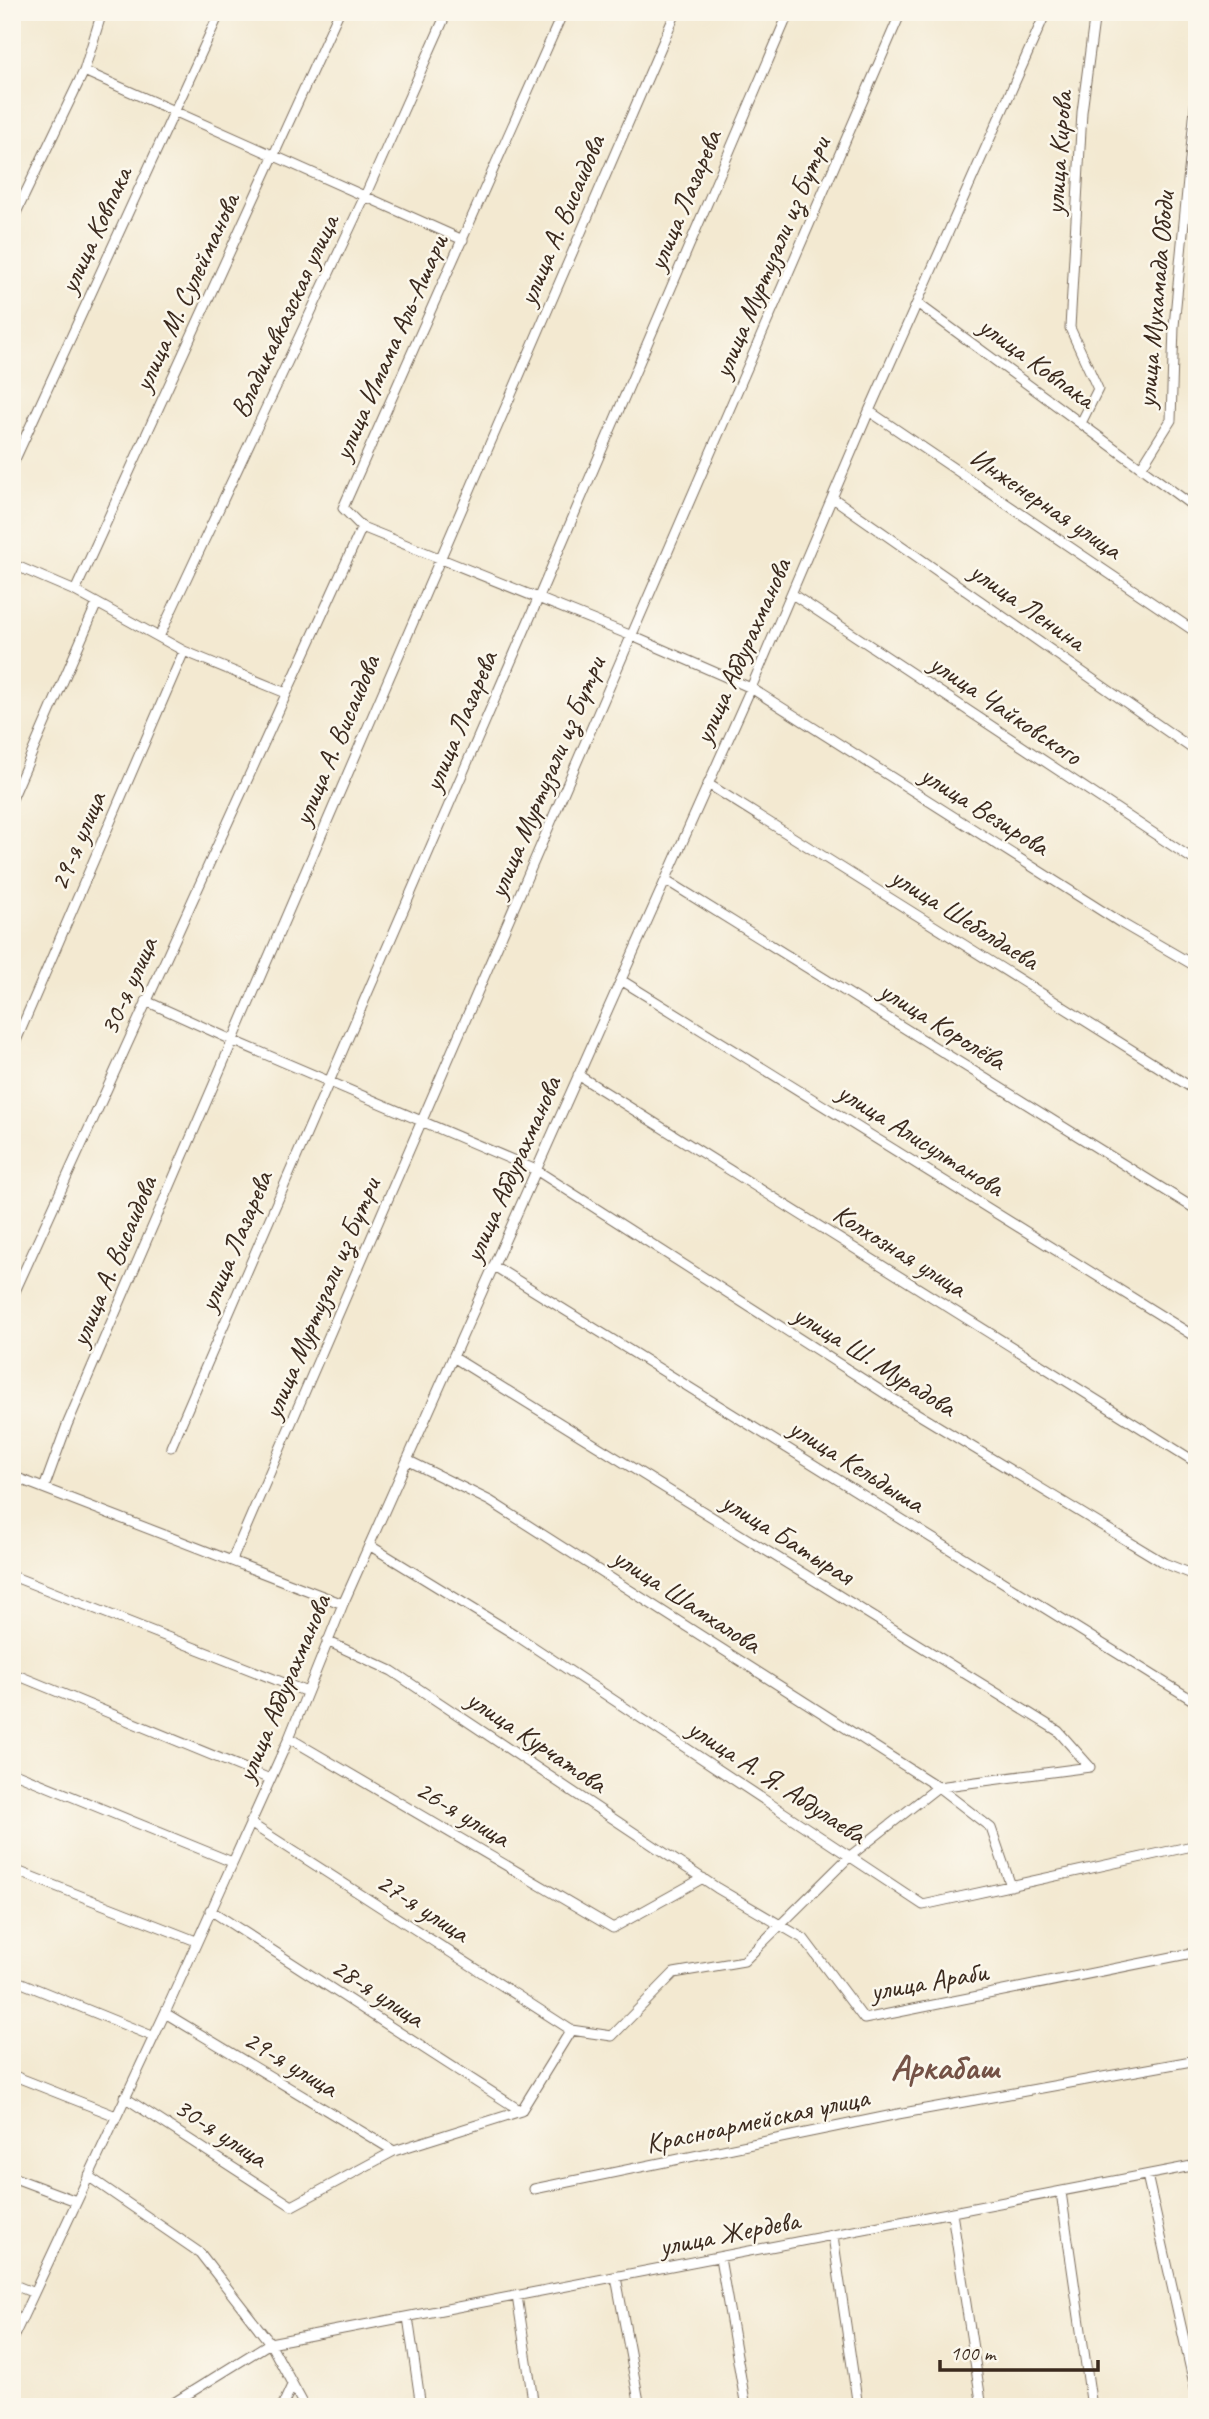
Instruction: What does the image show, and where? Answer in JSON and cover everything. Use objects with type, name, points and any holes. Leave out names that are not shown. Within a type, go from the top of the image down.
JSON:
[{"type":"street","points":[[12,221],[84,71],[102,12]]},
{"type":"street","name":"улица Ковпака","points":[[12,466],[220,12]]},
{"type":"street","name":"улица М. Сулейманова","points":[[75,591],[339,12]]},
{"type":"street","name":"Владикавказская улица","points":[[159,637],[365,196],[447,12]]},
{"type":"street","name":"улица Имама Аль-Ашари","points":[[362,527],[343,508],[563,12]]},
{"type":"street","name":"улица А. Висаидова","points":[[44,1488],[67,1425],[676,12]]},
{"type":"street","name":"улица Лазарева","points":[[171,1447],[789,12]]},
{"type":"street","name":"улица Муртузали из Бутри","points":[[232,1560],[901,12]]},
{"type":"street","name":"улица Абдурахманова","points":[[12,2340],[165,2013],[289,1738],[343,1604],[751,688],[869,411],[1046,12]]},
{"type":"street","name":"улица Кирова","points":[[1080,423],[1098,389],[1070,328],[1082,113],[1095,12]]},
{"type":"street","points":[[84,71],[463,240]]},
{"type":"street","name":"улица Мухамада Ободи","points":[[1141,468],[1171,420],[1174,326],[1197,86]]},
{"type":"street","name":"улица Ковпака","points":[[917,303],[1197,509]]},
{"type":"street","name":"Инженерная улица","points":[[869,411],[1197,633]]},
{"type":"street","name":"улица Ленина","points":[[833,498],[1197,752]]},
{"type":"street","points":[[12,564],[75,591],[184,651],[286,693],[362,527]]},
{"type":"street","name":"улица Везирова","points":[[362,527],[632,636],[751,688],[1121,923],[1197,967]]},
{"type":"street","name":"улица Чайковского","points":[[792,594],[1197,862]]},
{"type":"street","points":[[12,799],[97,603]]},
{"type":"street","name":"29-я улица","points":[[12,1050],[184,651]]},
{"type":"street","name":"30-я улица","points":[[12,1298],[286,693]]},
{"type":"street","name":"улица Шеболдаева","points":[[708,784],[1197,1091]]},
{"type":"street","name":"улица Королёва","points":[[666,880],[1197,1210]]},
{"type":"street","name":"улица Алисултанова","points":[[621,980],[1197,1338]]},
{"type":"street","name":"улица Ш. Мурадова","points":[[146,1001],[537,1170],[903,1405],[1164,1563],[1197,1576]]},
{"type":"street","name":"Колхозная улица","points":[[578,1075],[1197,1463]]},
{"type":"street","name":"улица Кельдыша","points":[[494,1266],[1197,1701]]},
{"type":"street","name":"улица Батырая","points":[[453,1357],[1058,1731],[1090,1767],[938,1787]]},
{"type":"street","name":"улица Шамхалова","points":[[407,1460],[490,1501],[938,1787],[991,1828],[1011,1886]]},
{"type":"street","points":[[12,1476],[343,1604]]},
{"type":"street","name":"улица А. Я. Абдулаева","points":[[369,1545],[514,1634],[923,1905],[1197,1845]]},
{"type":"street","points":[[12,1576],[307,1692]]},
{"type":"street","name":"улица Курчатова","points":[[327,1641],[392,1671],[718,1888]]},
{"type":"street","points":[[12,1673],[270,1779]]},
{"type":"street","name":"26-я улица","points":[[289,1738],[613,1928],[703,1878]]},
{"type":"street","points":[[12,1772],[232,1862]]},
{"type":"street","points":[[394,2151],[521,2111],[571,2029],[612,2036],[674,1973],[744,1961],[850,1856],[938,1787]]},
{"type":"street","name":"27-я улица","points":[[250,1823],[571,2029]]},
{"type":"street","points":[[12,1869],[196,1941]]},
{"type":"street","name":"улица Араби","points":[[718,1888],[804,1939],[864,2019],[1197,1952]]},
{"type":"street","name":"28-я улица","points":[[210,1910],[521,2111]]},
{"type":"street","points":[[12,1979],[152,2036]]},
{"type":"street","name":"29-я улица","points":[[165,2013],[394,2151]]},
{"type":"street","name":"Красноармейская улица","points":[[534,2189],[898,2114],[1197,2060]]},
{"type":"street","points":[[12,2075],[116,2116]]},
{"type":"street","name":"30-я улица","points":[[124,2096],[292,2206],[394,2151]]},
{"type":"street","name":"улица Жердева","points":[[270,2343],[1197,2165]]},
{"type":"street","points":[[1147,2175],[1197,2397]]},
{"type":"street","points":[[88,2176],[200,2253],[270,2343],[305,2407]]},
{"type":"street","points":[[12,2177],[76,2201]]},
{"type":"street","points":[[1061,2192],[1092,2407]]},
{"type":"street","points":[[952,2213],[982,2407]]},
{"type":"street","points":[[833,2236],[858,2407]]},
{"type":"street","points":[[720,2258],[746,2407]]},
{"type":"street","points":[[616,2277],[640,2407]]},
{"type":"street","points":[[12,2284],[34,2293]]},
{"type":"street","points":[[517,2296],[534,2407]]},
{"type":"street","points":[[408,2317],[421,2407]]},
{"type":"street","points":[[167,2407],[270,2343]]},
{"type":"street","points":[[282,2407],[292,2385]]},
{"type":"district","name":"Аркабаш","points":[[945,2067]]}]
